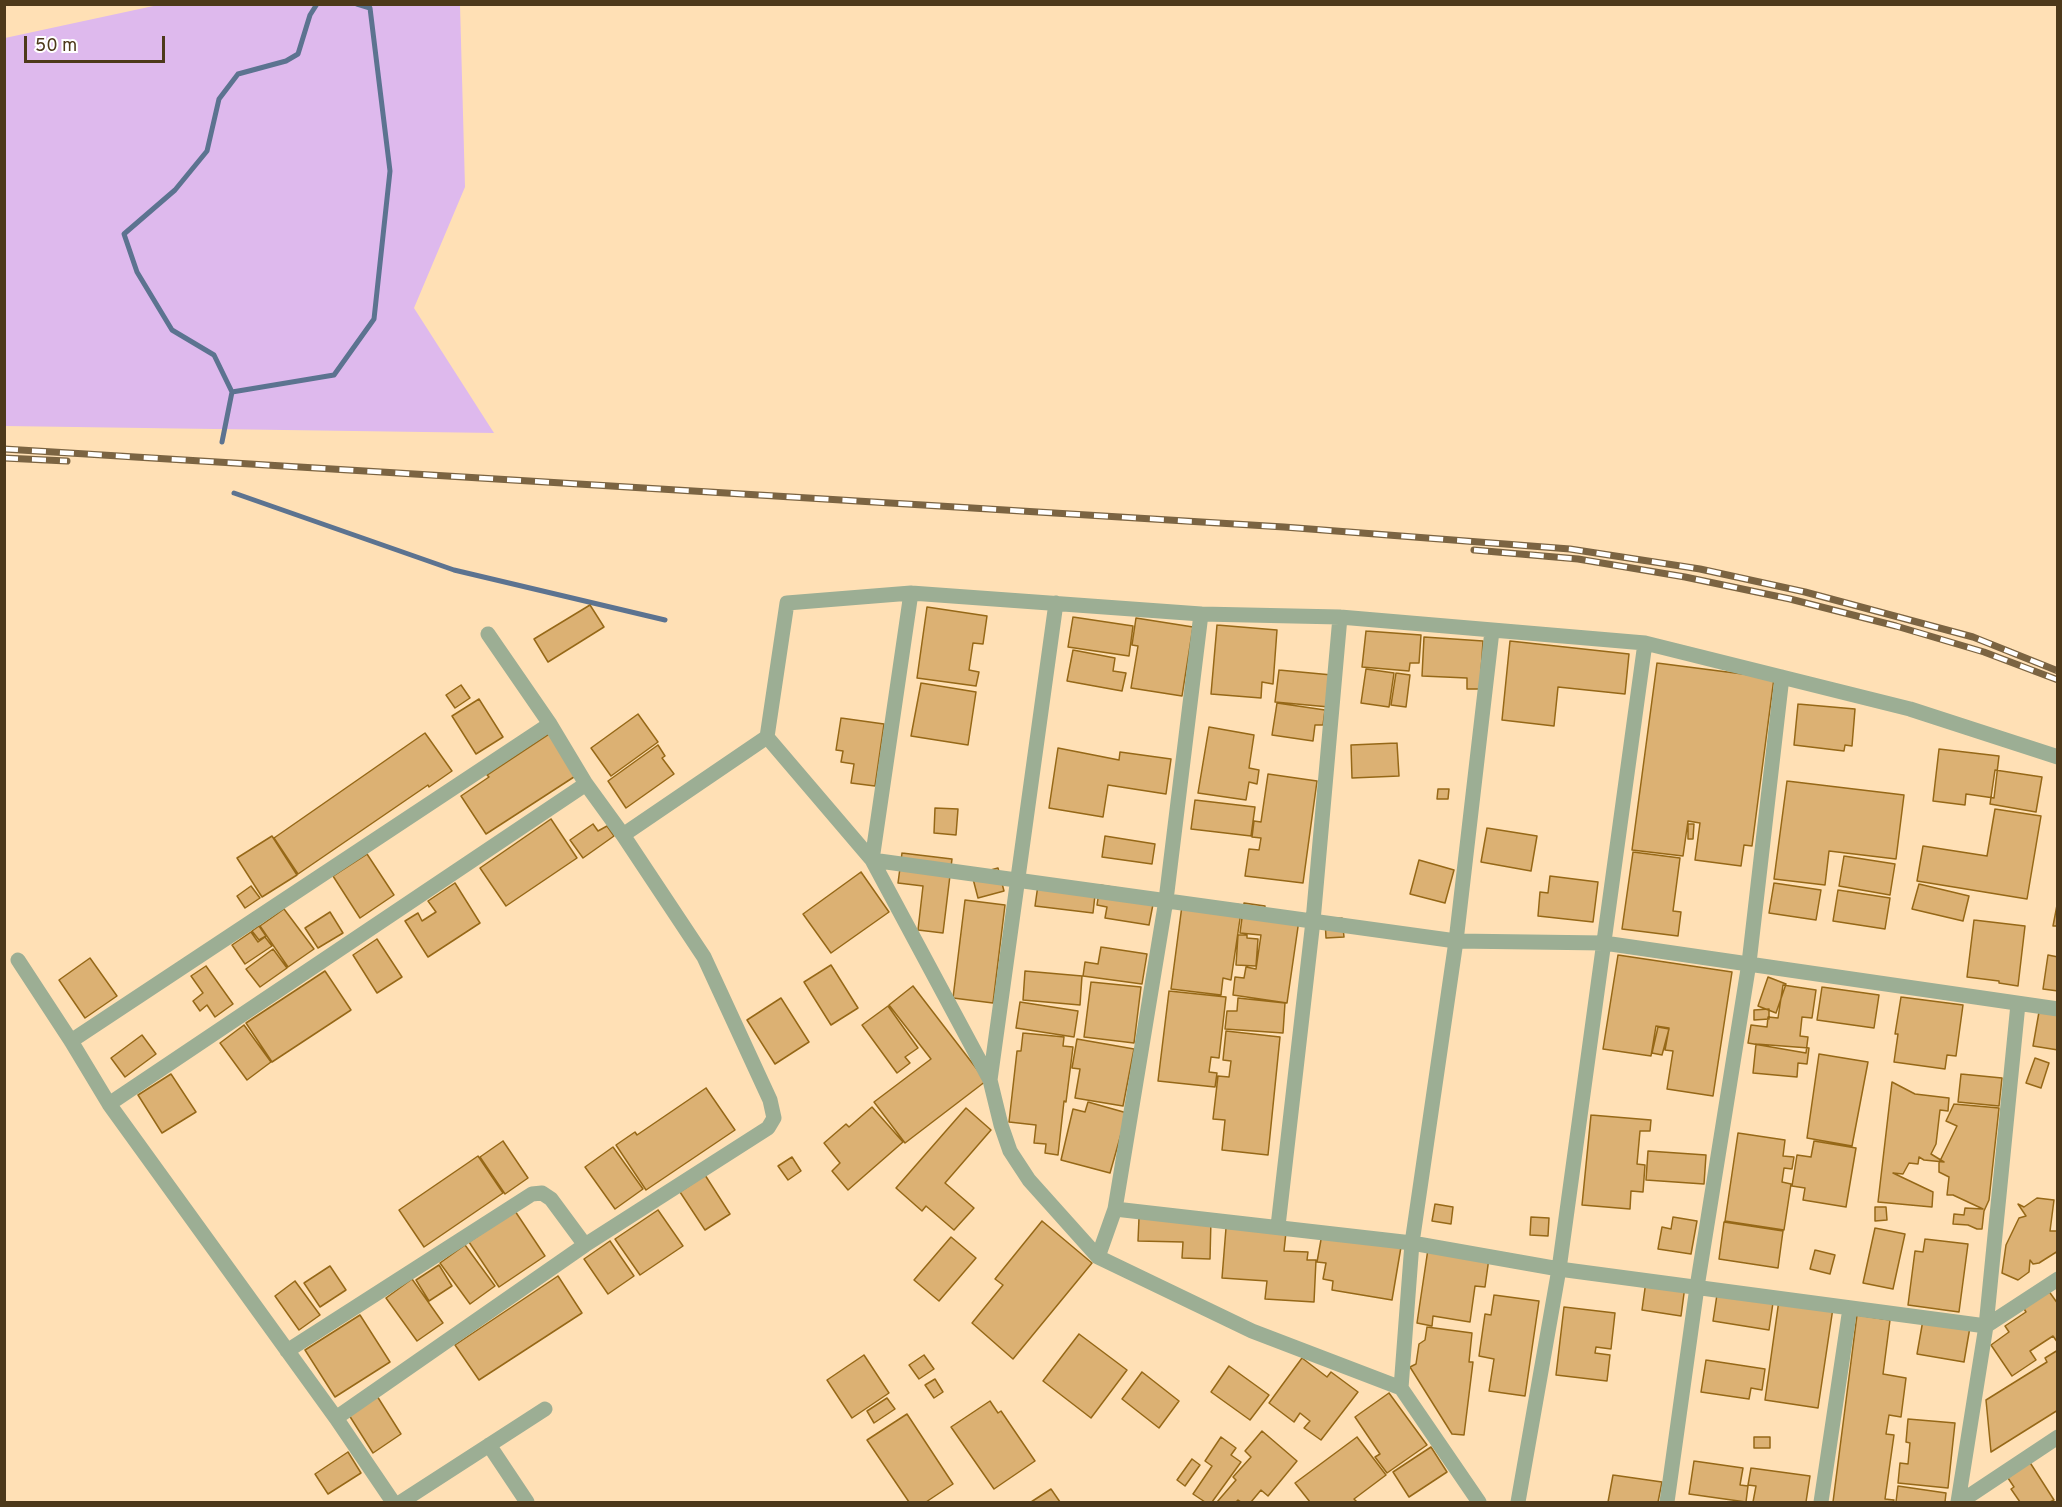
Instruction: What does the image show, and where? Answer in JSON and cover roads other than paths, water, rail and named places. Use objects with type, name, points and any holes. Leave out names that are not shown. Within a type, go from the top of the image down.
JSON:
[{"type":"street","points":[[872,860],[911,593]]},
{"type":"street","points":[[623,835],[767,737],[787,603],[911,593],[1201,614],[1340,617],[1645,643],[1910,709],[2058,757]]},
{"type":"street","points":[[990,1080],[1056,603]]},
{"type":"street","points":[[1098,1257],[1115,1209],[1166,900],[1201,614]]},
{"type":"street","points":[[1278,1226],[1313,921],[1340,617]]},
{"type":"street","points":[[1401,1388],[1412,1243],[1456,940],[1492,631]]},
{"type":"street","points":[[336,1418],[585,1245],[768,1128],[774,1118],[770,1100],[704,957],[623,835],[586,784],[550,724],[488,634]]},
{"type":"street","points":[[1518,1503],[1559,1269],[1645,643]]},
{"type":"street","points":[[1667,1503],[1697,1287],[1749,963],[1782,677]]},
{"type":"street","points":[[71,1041],[550,724]]},
{"type":"street","points":[[767,737],[872,860],[990,1080],[1010,1150],[1029,1180],[1098,1257],[1252,1331],[1401,1388],[1479,1503]]},
{"type":"street","points":[[109,1104],[586,784]]},
{"type":"street","points":[[872,860],[1456,940],[1604,943],[2058,1008]]},
{"type":"street","points":[[18,960],[109,1104],[336,1418],[393,1503]]},
{"type":"street","points":[[1959,1503],[1986,1326],[2018,1004]]},
{"type":"street","points":[[287,1351],[532,1194],[542,1193],[551,1199],[585,1245]]},
{"type":"street","points":[[1115,1209],[1412,1243],[1559,1269],[1986,1326],[2058,1279]]},
{"type":"street","points":[[1821,1503],[1850,1308]]},
{"type":"street","points":[[401,1503],[545,1409]]},
{"type":"street","points":[[1959,1503],[2058,1437]]},
{"type":"street","points":[[489,1445],[527,1503]]},
{"type":"waterway","points":[[232,392],[214,355],[172,330],[137,272],[124,234],[175,190],[207,151],[219,99],[238,74],[286,61],[298,54],[310,15],[317,4]]},
{"type":"waterway","points":[[222,442],[232,392],[334,375],[374,319],[390,171],[370,8],[357,4]]},
{"type":"waterway","points":[[234,493],[454,570],[665,620]]},
{"type":"railway","points":[[4,449],[1284,527],[1570,549],[1700,569],[1805,592],[1973,637],[2058,671]]},
{"type":"railway","points":[[4,458],[67,461]]},
{"type":"railway","points":[[1474,550],[1578,559],[1685,577],[1790,599],[1896,626],[1984,652],[2058,680]]}]
